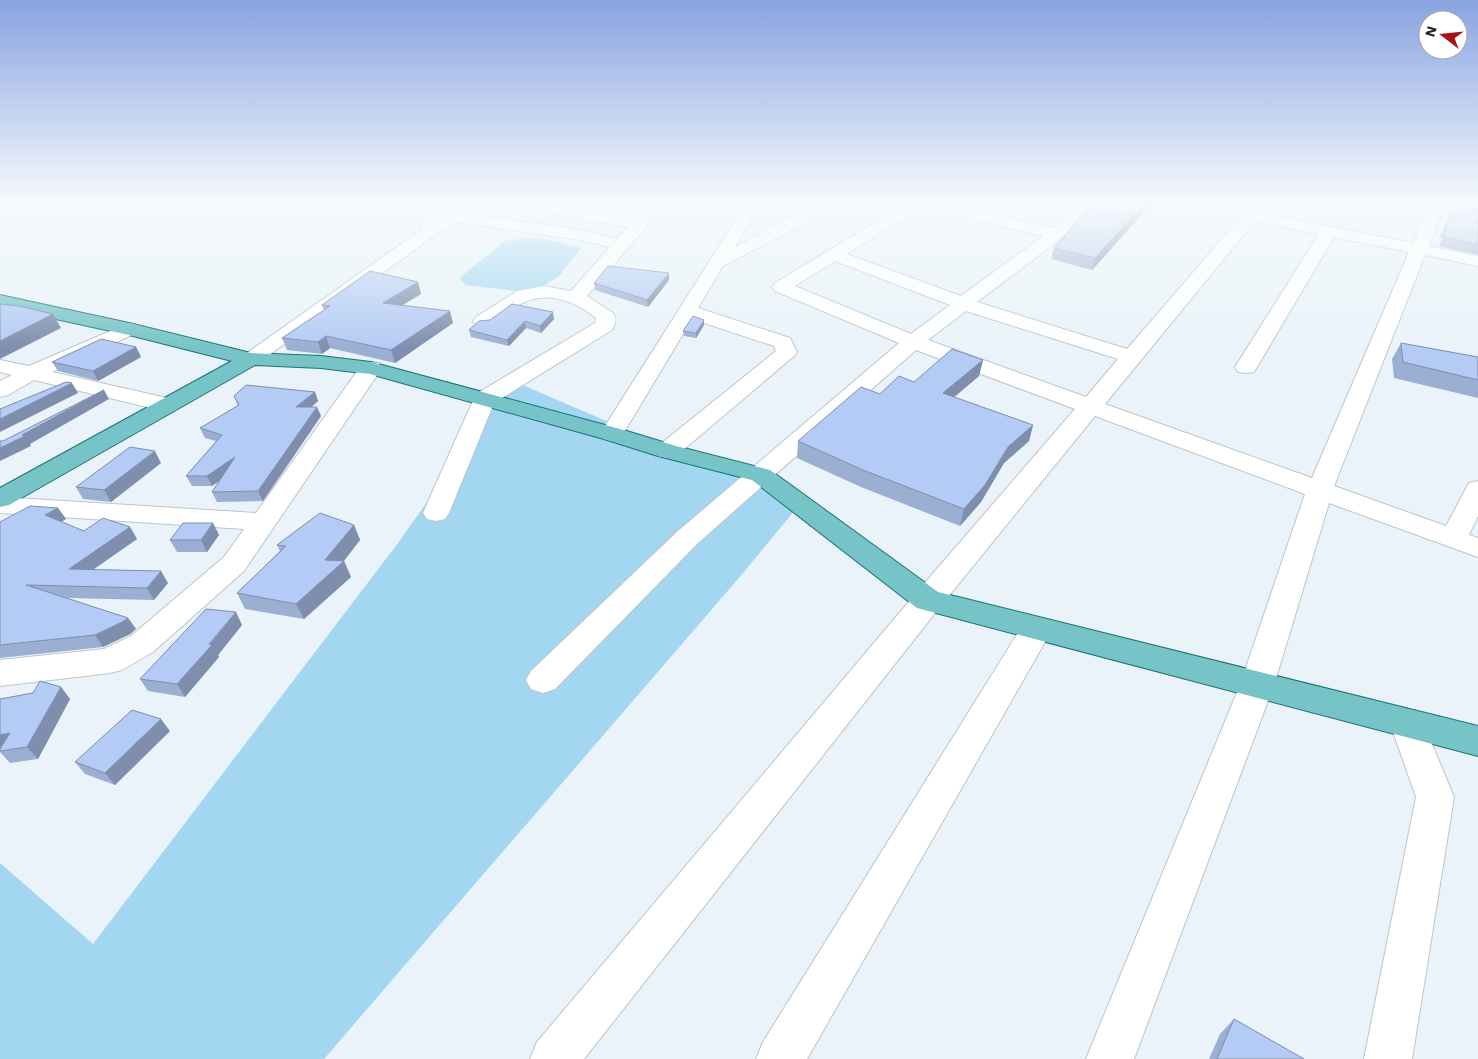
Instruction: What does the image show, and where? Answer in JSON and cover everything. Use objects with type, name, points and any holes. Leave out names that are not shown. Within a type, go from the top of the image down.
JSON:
[{"type":"main road","points":[[3,303],[129,329],[251,360],[321,362],[371,368],[612,434],[667,451],[761,474],[928,600],[1478,741]]},
{"type":"main road","points":[[0,499],[251,360]]},
{"type":"street","points":[[251,360],[404,250]]},
{"type":"street","points":[[576,297],[617,250]]},
{"type":"street","points":[[612,434],[723,250]]},
{"type":"street","points":[[716,262],[739,250]]},
{"type":"street","points":[[840,250],[781,287],[913,342],[1478,548]]},
{"type":"street","points":[[543,680],[688,537],[913,342],[1035,250]]},
{"type":"street","points":[[554,1059],[928,600],[1221,250]]},
{"type":"street","points":[[1246,367],[1317,250]]},
{"type":"street","points":[[1110,1059],[1257,684],[1320,490],[1418,250]]},
{"type":"street","points":[[1426,250],[1478,261]]},
{"type":"street","points":[[834,254],[964,304],[1132,357]]},
{"type":"street","points":[[436,513],[484,399],[605,326],[606,318],[598,310],[576,297],[544,292],[524,295],[483,320]]},
{"type":"street","points":[[667,451],[787,352],[783,342],[686,311]]},
{"type":"street","points":[[0,390],[32,373],[129,329]]},
{"type":"street","points":[[0,366],[168,405]]},
{"type":"street","points":[[0,673],[110,661],[142,644],[234,564],[371,368]]},
{"type":"street","points":[[78,404],[104,390]]},
{"type":"street","points":[[1453,538],[1478,489]]},
{"type":"street","points":[[0,505],[264,522]]},
{"type":"street","points":[[780,1059],[1037,628]]},
{"type":"street","points":[[1388,1059],[1435,797],[1406,723]]},
{"type":"shaded area","points":[[493,250],[579,250],[559,276],[533,293],[466,285],[459,278]]},
{"type":"shaded area","points":[[513,381],[800,504],[738,579],[324,1059],[0,1059],[0,863],[93,944],[398,543]]},
{"type":"building","points":[[1064,250],[1102,250],[1095,258]]},
{"type":"building","points":[[608,266],[669,273],[647,300],[594,283]]},
{"type":"building","points":[[370,271],[418,282],[383,303],[450,311],[391,350],[326,336],[318,342],[282,338],[330,306],[322,305]]},
{"type":"building","points":[[0,304],[19,306],[53,314],[0,341]]},
{"type":"building","points":[[512,304],[553,312],[540,326],[525,321],[507,340],[469,330],[479,321],[490,320]]},
{"type":"building","points":[[693,316],[704,320],[696,333],[683,331]]},
{"type":"building","points":[[101,339],[136,347],[93,371],[52,362]]},
{"type":"building","points":[[1401,343],[1478,357],[1478,380],[1403,362]]},
{"type":"building","points":[[952,349],[983,360],[943,393],[1033,425],[1008,447],[985,485],[964,509],[863,470],[798,441],[861,387],[880,394],[899,376],[914,382]]},
{"type":"building","points":[[66,382],[72,383],[0,419],[0,409]]},
{"type":"building","points":[[246,385],[315,392],[296,407],[317,407],[258,491],[212,492],[235,457],[207,476],[186,476],[222,435],[200,428],[239,405],[234,396]]},
{"type":"building","points":[[104,390],[22,435],[25,436],[0,448],[0,441]]},
{"type":"building","points":[[130,447],[155,451],[104,490],[76,487]]},
{"type":"building","points":[[30,506],[58,508],[45,515],[84,531],[103,518],[130,527],[69,569],[161,571],[147,588],[26,585],[128,618],[95,635],[0,645],[0,522]]},
{"type":"building","points":[[320,513],[354,525],[325,560],[344,561],[296,604],[237,593],[286,546],[277,545]]},
{"type":"building","points":[[183,523],[213,523],[201,540],[170,540]]},
{"type":"building","points":[[206,609],[236,612],[209,644],[212,645],[177,684],[140,679]]},
{"type":"building","points":[[40,681],[61,687],[27,747],[0,751],[10,733],[0,735],[0,699],[33,693]]},
{"type":"building","points":[[132,710],[161,719],[105,773],[75,762]]},
{"type":"building","points":[[1234,1019],[1304,1059],[1217,1059]]}]
